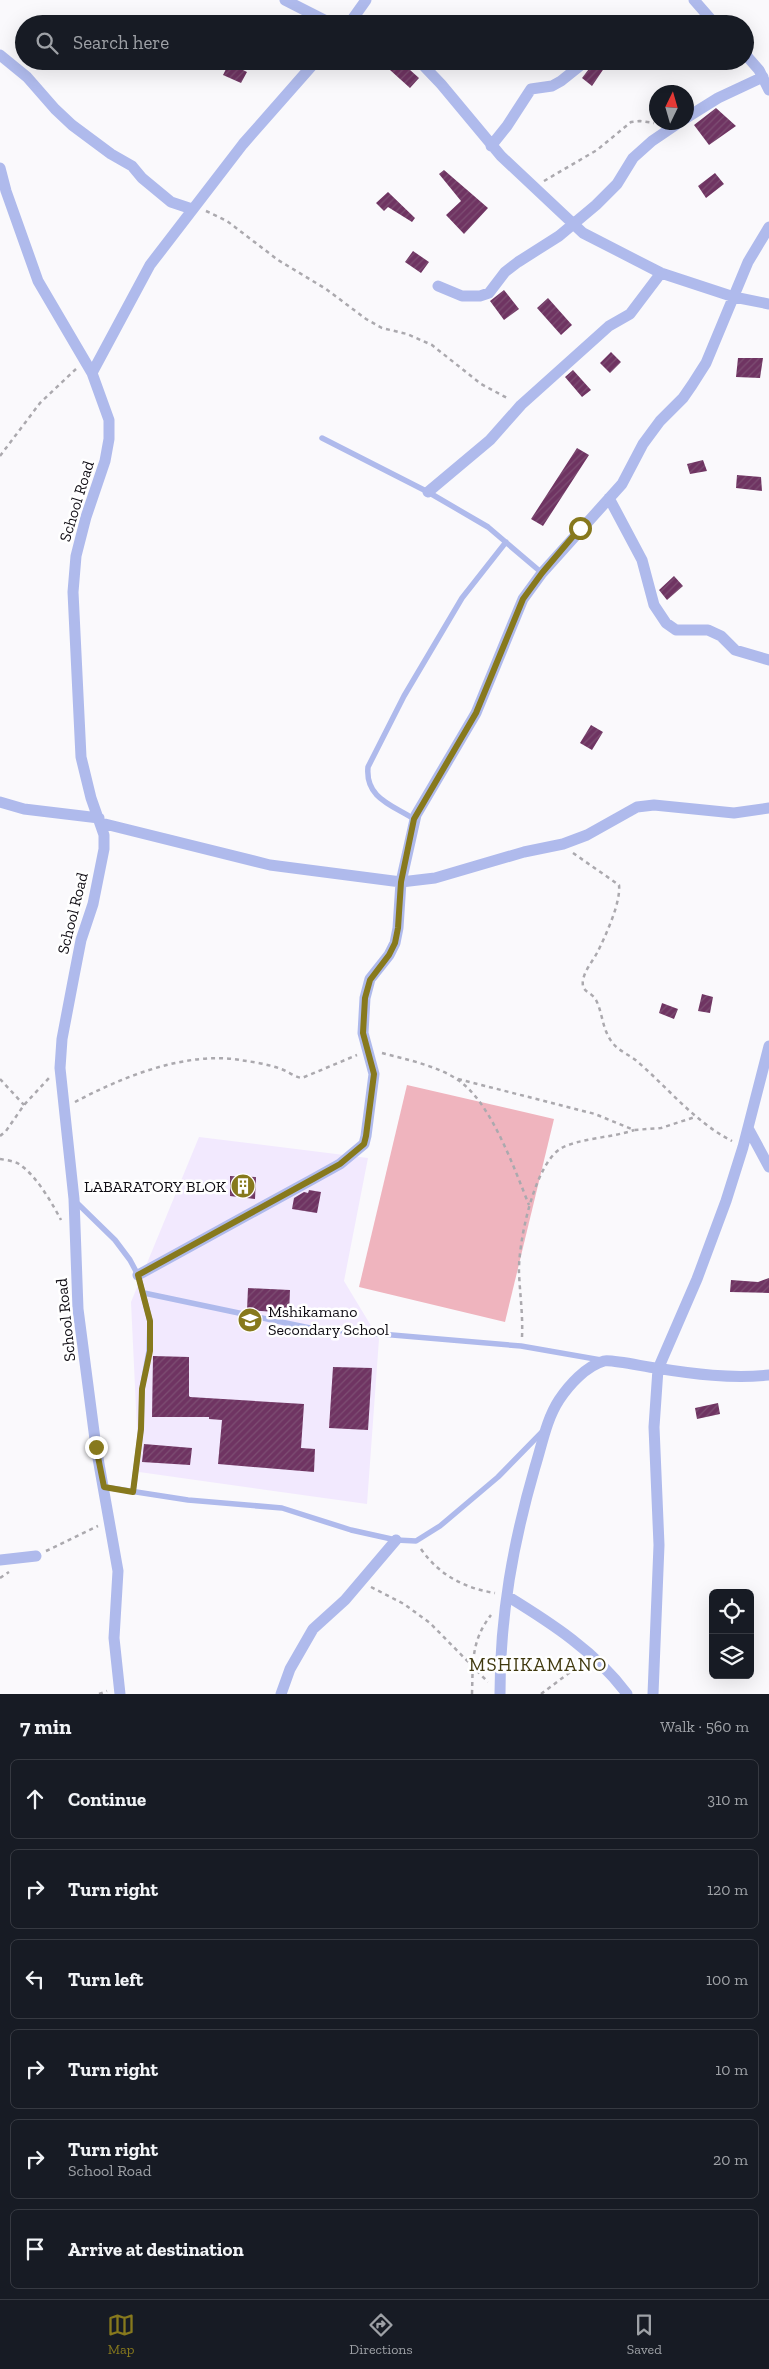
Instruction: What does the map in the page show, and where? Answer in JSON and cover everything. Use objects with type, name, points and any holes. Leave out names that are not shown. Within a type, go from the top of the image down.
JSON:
[{"type":"street","points":[[285,0],[314,15]]},
{"type":"street","points":[[355,15],[366,0]]},
{"type":"street","points":[[694,0],[707,15]]},
{"type":"street","points":[[0,55],[15,67]]},
{"type":"street","points":[[754,63],[769,90]]},
{"type":"street","points":[[19,70],[28,77],[67,121],[111,154],[132,166],[142,178],[172,202],[194,207]]},
{"type":"street","points":[[92,374],[150,265],[243,144],[308,70]]},
{"type":"street","points":[[428,70],[491,146],[572,224],[609,248],[661,273],[734,297],[769,304]]},
{"type":"street","points":[[491,146],[507,126],[530,89],[552,86],[575,70]]},
{"type":"street","points":[[694,113],[718,98],[763,77]]},
{"type":"street","points":[[438,286],[462,296],[486,295],[495,287],[506,272],[518,262],[559,236],[617,184],[628,165],[643,149],[668,130]]},
{"type":"street","name":"School Road","points":[[0,168],[6,191],[38,280],[92,374],[109,420],[109,439],[76,556],[73,592],[81,757],[91,798],[100,821],[104,849],[93,904],[81,940],[62,1039],[60,1068],[74,1199],[74,1243],[78,1309],[96,1447],[118,1571],[114,1638],[120,1694]]},
{"type":"street","points":[[138,1275],[327,1172],[364,1144],[374,1086],[374,1074],[363,1033],[365,998],[370,980],[389,955],[395,943],[398,928],[401,882],[414,819],[476,713],[523,599],[542,573],[622,484],[643,444],[692,386],[706,363],[748,262],[769,227]]},
{"type":"street","points":[[428,492],[495,436],[521,406],[609,326],[630,314],[661,273]]},
{"type":"street","points":[[609,498],[642,560],[654,605],[666,623],[676,630],[708,630],[743,653],[769,660]]},
{"type":"street","points":[[0,802],[24,809],[100,821],[270,865],[401,882],[435,878],[524,852],[562,844],[586,835],[632,809],[647,805],[725,813],[769,808]]},
{"type":"street","points":[[653,1694],[659,1545],[654,1427],[658,1369],[700,1271],[726,1201],[743,1147],[769,1046]]},
{"type":"street","points":[[748,1128],[769,1167]]},
{"type":"street","points":[[500,1694],[500,1642],[517,1536],[546,1427],[559,1400],[580,1375],[605,1360],[707,1375],[769,1375]]},
{"type":"street","points":[[281,1694],[290,1669],[313,1629],[345,1600],[396,1540]]},
{"type":"street","points":[[0,1560],[36,1556]]},
{"type":"street","points":[[506,1599],[551,1624],[598,1661],[627,1694]]},
{"type":"lane","points":[[322,438],[428,492],[488,527],[542,573]]},
{"type":"lane","points":[[414,819],[371,791],[367,778],[368,767],[404,696],[462,598],[506,542]]},
{"type":"lane","points":[[74,1199],[115,1240],[130,1260],[144,1292],[150,1321],[150,1351],[142,1389],[141,1429],[133,1492]]},
{"type":"lane","points":[[144,1292],[310,1328],[521,1346],[605,1360]]},
{"type":"lane","points":[[104,1487],[133,1492],[282,1508],[331,1524],[396,1540],[416,1541],[440,1526],[498,1477],[546,1427]]},
{"type":"path","points":[[534,186],[597,150],[631,122],[649,122]]},
{"type":"path","points":[[194,207],[227,221],[278,260],[326,289],[366,319],[382,328],[407,334],[432,345],[481,384],[521,406]]},
{"type":"path","points":[[0,456],[40,403],[84,360]]},
{"type":"path","points":[[562,844],[591,867],[617,882],[620,888],[603,938],[584,976],[584,990],[596,1000],[602,1022],[613,1044],[638,1062],[695,1117],[720,1136],[743,1147]]},
{"type":"path","points":[[65,1107],[93,1092],[132,1076],[161,1067],[201,1060],[237,1060],[280,1068],[302,1078],[354,1058],[363,1033]]},
{"type":"path","points":[[368,1049],[421,1064],[458,1080],[595,1114],[634,1130]]},
{"type":"path","points":[[0,1136],[6,1131],[38,1088],[60,1068]]},
{"type":"path","points":[[0,1079],[24,1105]]},
{"type":"path","points":[[458,1080],[483,1103],[529,1205]]},
{"type":"path","points":[[521,1346],[523,1314],[519,1274],[520,1252],[529,1205],[548,1160],[560,1150],[574,1143],[615,1137],[634,1130],[661,1128],[695,1117]]},
{"type":"path","points":[[0,1160],[18,1164],[27,1172],[51,1202],[74,1243]]},
{"type":"path","points":[[36,1556],[110,1521]]},
{"type":"path","points":[[416,1541],[440,1571],[456,1581],[506,1599],[481,1628],[474,1644],[472,1694]]},
{"type":"path","points":[[0,1578],[15,1569]]},
{"type":"path","points":[[361,1581],[416,1611],[450,1641],[500,1694]]},
{"type":"path","points":[[541,1694],[569,1672],[598,1661]]},
{"type":"shaded area","points":[[407,1085],[554,1119],[505,1322],[359,1287]]},
{"type":"shaded area","name":"Mshikamano Secondary School","points":[[199,1137],[368,1158],[344,1281],[379,1339],[367,1504],[139,1472],[131,1302]]},
{"type":"building","points":[[226,70],[243,70],[247,72],[241,83],[223,75]]},
{"type":"building","points":[[390,70],[410,70],[419,78],[410,88]]},
{"type":"building","points":[[588,70],[603,70],[592,86],[582,78]]},
{"type":"building","points":[[716,108],[736,126],[709,145],[694,125]]},
{"type":"building","points":[[444,170],[488,208],[464,234],[446,215],[461,201],[439,174]]},
{"type":"building","points":[[715,173],[724,184],[706,198],[698,186]]},
{"type":"building","points":[[388,192],[415,218],[412,222],[388,207],[384,211],[376,203]]},
{"type":"building","points":[[413,251],[429,262],[421,273],[405,262]]},
{"type":"building","points":[[504,290],[519,309],[504,320],[490,301]]},
{"type":"building","points":[[548,298],[572,325],[561,335],[537,308]]},
{"type":"building","points":[[611,352],[621,362],[610,373],[600,363]]},
{"type":"building","points":[[738,358],[763,358],[760,378],[736,377]]},
{"type":"building","points":[[573,370],[591,390],[582,397],[565,377]]},
{"type":"building","points":[[577,448],[589,455],[543,526],[531,519]]},
{"type":"building","points":[[703,460],[707,471],[690,474],[687,464]]},
{"type":"building","points":[[737,475],[761,477],[762,491],[736,488]]},
{"type":"building","points":[[674,576],[683,586],[667,600],[659,590]]},
{"type":"building","points":[[591,725],[603,732],[592,750],[580,743]]},
{"type":"building","points":[[702,994],[713,997],[710,1013],[698,1011]]},
{"type":"building","points":[[662,1003],[678,1009],[674,1019],[659,1013]]},
{"type":"building","name":"LABARATORY BLOK","points":[[230,1176],[256,1177],[255,1199],[230,1196]]},
{"type":"building","points":[[309,1190],[321,1192],[317,1213],[292,1209],[294,1198],[304,1192],[308,1193]]},
{"type":"building","points":[[769,1278],[769,1293],[730,1292],[731,1280],[758,1282]]},
{"type":"building","points":[[248,1288],[290,1290],[289,1313],[247,1310]]},
{"type":"building","points":[[153,1356],[189,1357],[190,1397],[304,1404],[301,1448],[315,1449],[314,1472],[218,1464],[222,1420],[209,1419],[209,1417],[152,1417]]},
{"type":"building","points":[[333,1367],[372,1368],[368,1430],[329,1428]]},
{"type":"building","points":[[718,1403],[720,1414],[697,1419],[695,1408]]},
{"type":"building","points":[[144,1444],[192,1448],[190,1465],[142,1462]]},
{"type":"place","name":"LABARATORY BLOK","points":[[243,1186]]},
{"type":"place","name":"Mshikamano Secondary School","points":[[250,1320]]},
{"type":"district","name":"MSHIKAMANO","points":[[538,1664]]},
{"type":"route","points":[[96,1447],[104,1487],[133,1492],[141,1429],[142,1389],[150,1351],[150,1321],[144,1292],[138,1275],[253,1214],[340,1164],[364,1144],[374,1086],[373,1065],[363,1033],[362,1022],[365,998],[370,980],[389,955],[395,943],[398,928],[399,894],[414,819],[476,713],[499,663],[511,626],[523,599],[531,586],[580,528]]}]
